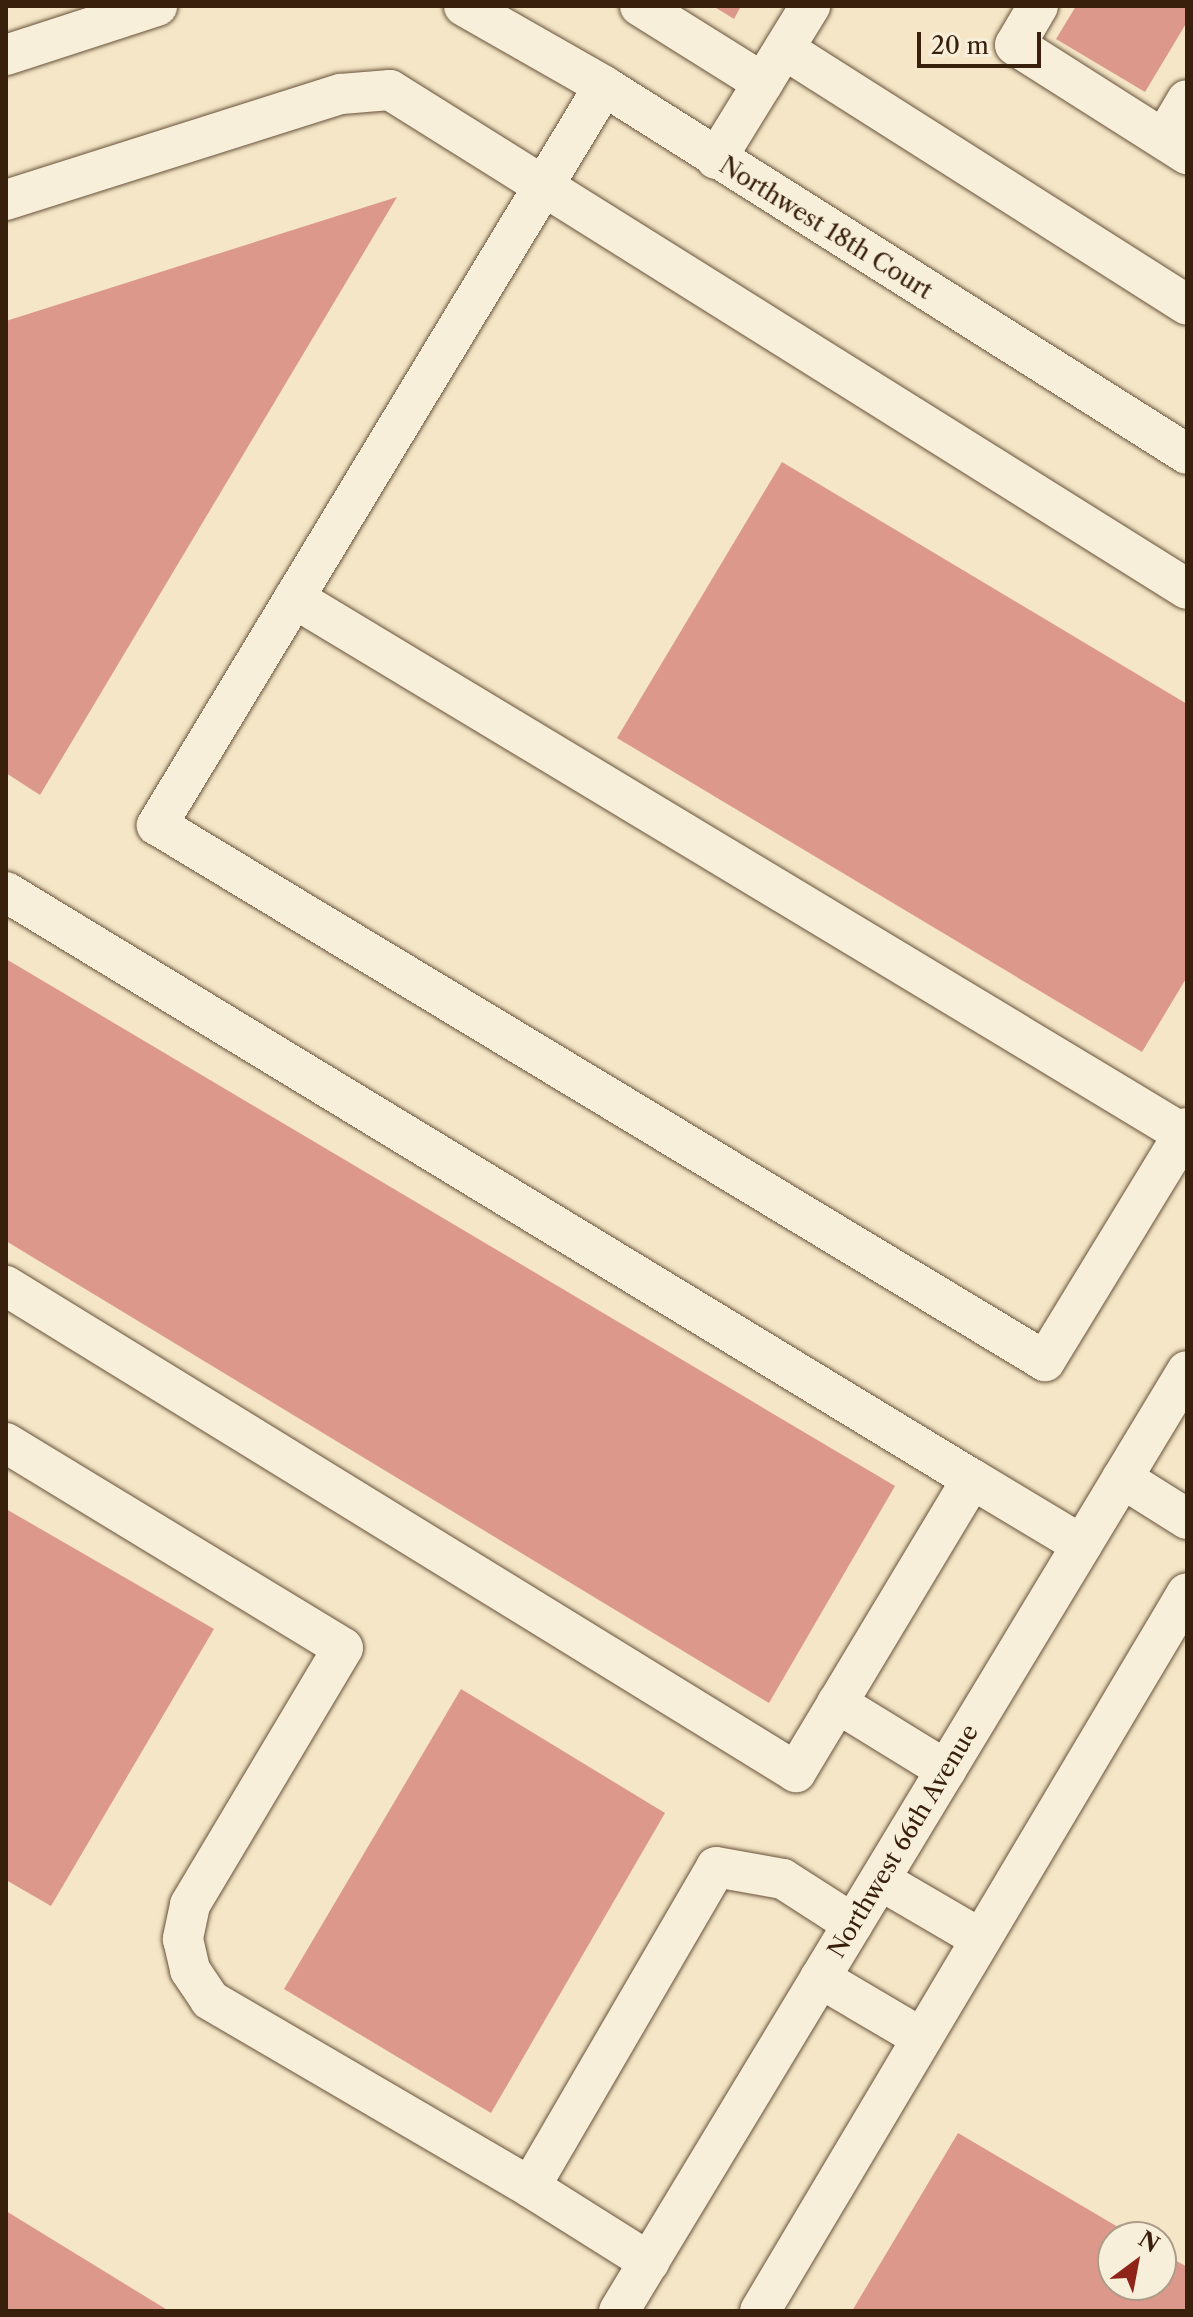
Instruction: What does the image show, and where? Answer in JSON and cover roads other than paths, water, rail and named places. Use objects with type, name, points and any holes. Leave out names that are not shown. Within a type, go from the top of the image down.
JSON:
[{"type":"street","points":[[6,55],[157,6]]},
{"type":"street","name":"Northwest 18th Court","points":[[464,6],[604,86],[716,159],[1184,444]]},
{"type":"street","points":[[640,6],[763,83]]},
{"type":"street","points":[[716,159],[810,6]]},
{"type":"street","points":[[1038,6],[1015,45],[1176,146],[1187,100]]},
{"type":"street","points":[[784,49],[1187,305]]},
{"type":"street","points":[[294,598],[1186,1133],[1045,1361],[157,825],[543,184],[604,86]]},
{"type":"street","points":[[6,200],[341,94],[390,90],[1187,589]]},
{"type":"street","points":[[6,892],[1082,1545]]},
{"type":"street","points":[[6,1286],[796,1772],[972,1479]]},
{"type":"street","name":"Northwest 66th Avenue","points":[[619,2311],[1187,1371]]},
{"type":"street","points":[[6,1443],[343,1648],[190,1905],[183,1939],[190,1970],[210,2000],[530,2187],[649,2262]]},
{"type":"street","points":[[1122,1478],[1187,1519]]},
{"type":"street","points":[[760,2311],[1187,1593]]},
{"type":"street","points":[[837,1703],[946,1770]]},
{"type":"street","points":[[530,2187],[716,1867],[783,1879],[853,1924]]},
{"type":"street","points":[[880,1880],[981,1939]]},
{"type":"street","points":[[820,1978],[922,2038]]}]
